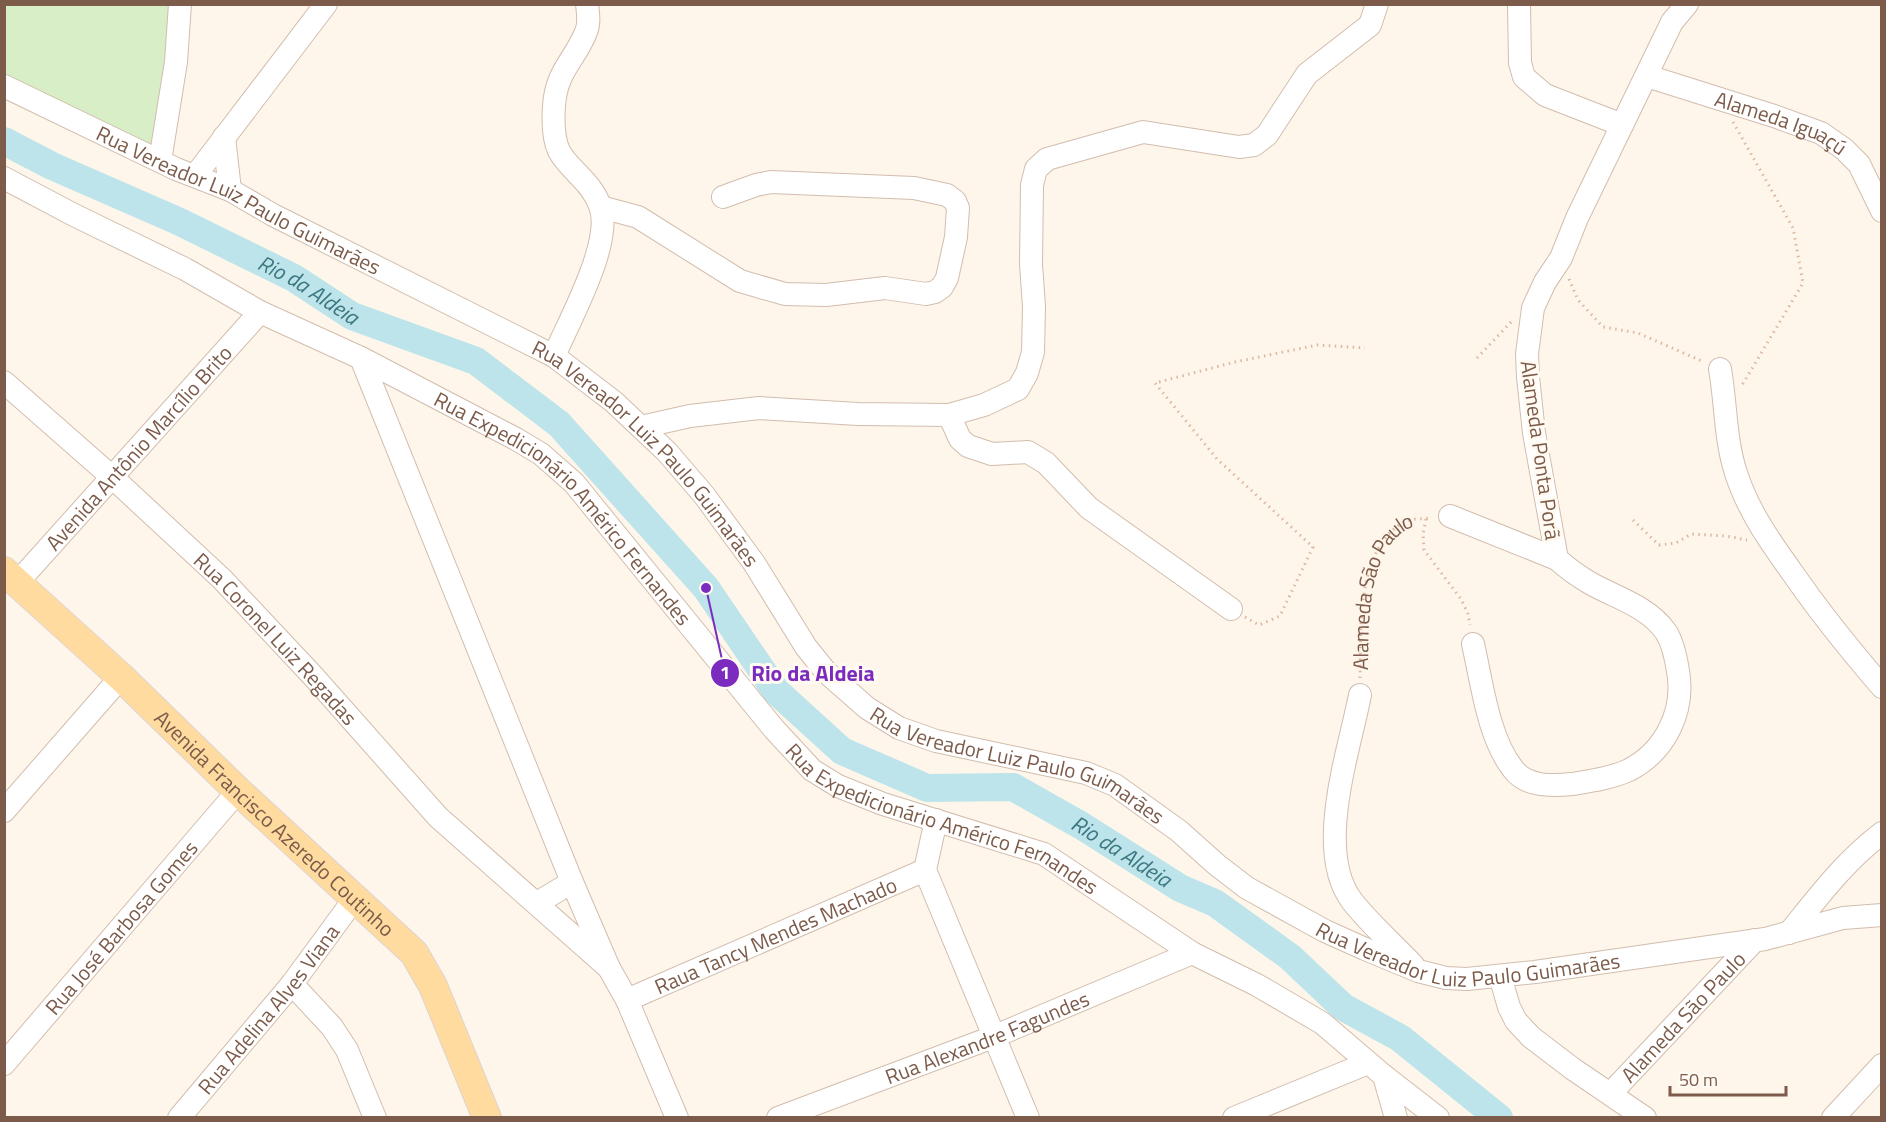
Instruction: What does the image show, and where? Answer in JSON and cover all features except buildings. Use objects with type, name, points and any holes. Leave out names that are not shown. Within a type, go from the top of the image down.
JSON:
[{"type":"main road","name":"Avenida Francisco Azeredo Coutinho","points":[[10,577],[121,677],[238,791],[414,953],[425,970],[487,1118]]},
{"type":"street","points":[[160,161],[176,62],[180,4]]},
{"type":"street","points":[[195,176],[326,4]]},
{"type":"street","points":[[554,356],[597,258],[602,233],[601,207],[584,179],[559,151],[554,128],[554,105],[558,82],[586,32],[589,19],[587,4]]},
{"type":"street","points":[[641,427],[690,416],[759,408],[858,414],[950,415],[984,405],[1018,389],[1027,373],[1033,351],[1034,307],[1030,264],[1032,185],[1036,169],[1047,159],[1143,132],[1239,147],[1254,145],[1267,135],[1307,74],[1370,25],[1377,4]]},
{"type":"street","points":[[1519,4],[1520,63],[1524,77],[1545,95],[1622,125]]},
{"type":"street","name":"Alameda Ponta Porã","points":[[1473,644],[1489,714],[1502,751],[1514,771],[1525,779],[1540,785],[1557,786],[1609,777],[1628,770],[1642,762],[1659,746],[1676,714],[1680,693],[1673,647],[1667,633],[1650,614],[1591,584],[1570,571],[1557,559],[1534,433],[1527,354],[1533,308],[1545,282],[1561,258],[1577,218],[1672,21],[1687,4]]},
{"type":"street","name":"Alameda Iguaçú","points":[[1647,76],[1821,133],[1844,149],[1859,164],[1881,211]]},
{"type":"street","name":"Rua Vereador Luiz Paulo Guimarães","points":[[4,86],[160,161],[230,190],[273,215],[554,356],[589,382],[668,452],[704,495],[754,563],[806,647],[826,672],[867,708],[900,728],[936,741],[1086,773],[1115,785],[1179,831],[1247,888],[1325,931],[1418,970],[1446,978],[1467,979],[1755,940],[1843,918],[1881,915]]},
{"type":"street","points":[[224,137],[230,190]]},
{"type":"street","points":[[1859,164],[1881,174]]},
{"type":"street","name":"Rua Expedicionário Américo Fernandes","points":[[4,178],[74,216],[185,269],[260,312],[361,358],[516,439],[549,460],[574,483],[736,684],[807,765],[838,786],[883,804],[1044,854],[1192,952],[1266,990],[1322,1023],[1376,1070],[1438,1118]]},
{"type":"street","points":[[601,207],[638,217],[740,281],[785,294],[826,295],[885,288],[926,294],[942,287],[947,278],[956,237],[958,208],[955,201],[947,195],[914,188],[771,182],[723,196]]},
{"type":"street","name":"Avenida Antônio Marcílio Brito","points":[[10,577],[112,477],[260,312]]},
{"type":"street","name":"Rua Coronel Luiz Regadas","points":[[361,358],[572,882],[609,968],[627,1000],[677,1118]]},
{"type":"street","points":[[1720,369],[1734,469],[1752,513],[1807,594],[1881,687]]},
{"type":"street","name":"Rua Coronel Luiz Regadas","points":[[4,382],[112,477],[222,579],[314,676],[438,817],[609,968]]},
{"type":"street","points":[[950,415],[960,439],[968,446],[992,454],[1028,452],[1046,463],[1089,508],[1231,609]]},
{"type":"street","name":"Alameda São Paulo","points":[[1450,516],[1557,559]]},
{"type":"street","points":[[4,811],[121,677]]},
{"type":"street","name":"Alameda São Paulo","points":[[1360,695],[1342,776],[1336,819],[1336,858],[1341,883],[1352,902],[1418,970]]},
{"type":"street","name":"Rua José Barbosa Gomes","points":[[4,1064],[238,791]]},
{"type":"street","points":[[936,820],[925,870],[1028,1118]]},
{"type":"street","points":[[1789,933],[1839,870],[1881,833]]},
{"type":"street","name":"Raua Tancy Mendes Machado","points":[[627,1000],[925,870]]},
{"type":"street","points":[[537,903],[572,882]]},
{"type":"street","name":"Rua Adelina Alves Viana","points":[[188,1113],[292,984],[355,898]]},
{"type":"street","name":"Alameda São Paulo","points":[[1611,1094],[1755,940]]},
{"type":"street","name":"Rua Alexandre Fagundes","points":[[778,1118],[993,1037],[1192,952]]},
{"type":"street","points":[[1500,975],[1509,1007],[1516,1021],[1531,1037],[1572,1069],[1645,1118]]},
{"type":"street","points":[[292,984],[332,1027],[347,1050],[375,1118]]},
{"type":"street","points":[[1234,1118],[1376,1070],[1396,1118]]},
{"type":"street","points":[[1833,1118],[1879,1073]]},
{"type":"path","points":[[1720,99],[1793,228],[1803,283],[1735,395],[1727,422]]},
{"type":"path","points":[[1561,258],[1578,300],[1603,327],[1638,333],[1720,369]]},
{"type":"path","points":[[1231,609],[1259,625],[1280,616],[1313,547],[1217,459],[1155,383],[1235,362],[1317,345],[1365,348]]},
{"type":"path","name":"Alameda São Paulo","points":[[1360,695],[1362,606],[1371,565],[1381,543],[1405,522],[1450,516]]},
{"type":"path","points":[[1426,519],[1423,534],[1424,550],[1461,599],[1468,614],[1473,644]]},
{"type":"path","points":[[1633,520],[1659,545],[1676,543],[1690,534],[1726,536],[1772,545]]},
{"type":"green space","points":[[4,5],[174,5],[156,150],[35,93],[5,75]]},
{"type":"waterway","name":"Rio da Aldeia","points":[[4,141],[52,166],[178,221],[294,278],[352,316],[476,361],[559,424],[706,588],[776,691],[842,751],[927,788],[1013,787],[1082,826],[1180,888],[1215,903],[1290,957],[1343,1007],[1400,1038],[1499,1118]]},
{"type":"place","name":"Rio da Aldeia","points":[[706,588]]}]
